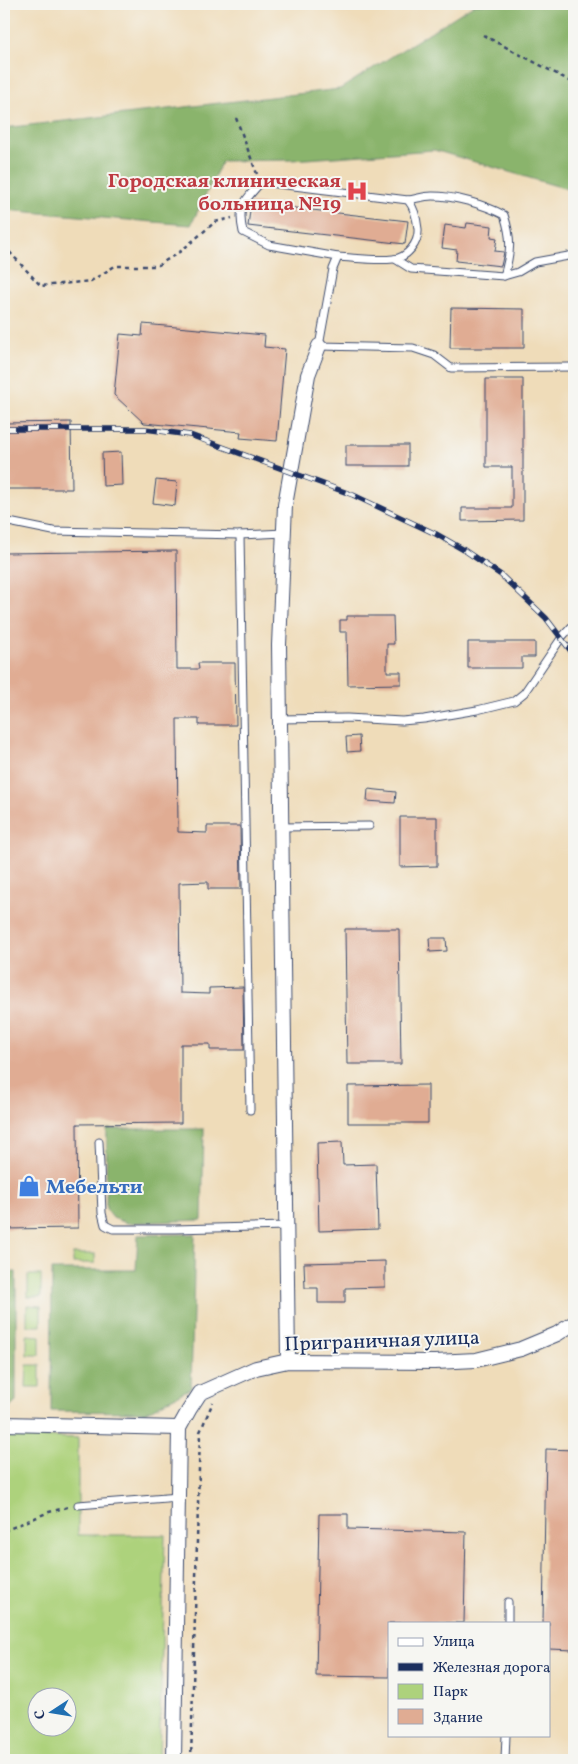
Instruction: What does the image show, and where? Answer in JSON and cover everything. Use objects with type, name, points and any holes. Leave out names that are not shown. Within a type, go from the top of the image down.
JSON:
[{"type":"street","points":[[288,1361],[279,645],[285,505],[306,384],[319,346]]},
{"type":"street","name":"Приграничная улица","points":[[179,1428],[188,1410],[200,1393],[256,1368],[288,1361],[435,1362],[476,1360],[520,1349],[557,1334],[574,1323]]},
{"type":"street","points":[[4,1424],[179,1428],[174,1760]]},
{"type":"lane","points":[[504,276],[511,253],[510,232],[504,215],[489,207],[431,196],[408,200],[260,182],[244,202],[240,217],[243,232],[269,244],[338,257],[395,259],[411,269],[504,276],[518,272],[534,262],[574,255]]},
{"type":"lane","points":[[395,259],[410,250],[418,236],[417,220],[408,200]]},
{"type":"lane","points":[[338,257],[333,269],[319,346],[413,348],[434,355],[452,368],[574,367]]},
{"type":"lane","points":[[4,521],[52,531],[284,533]]},
{"type":"lane","points":[[240,534],[250,1110]]},
{"type":"lane","points":[[279,719],[347,718],[402,721],[477,710],[514,701],[524,693],[562,637],[574,624]]},
{"type":"lane","points":[[280,827],[369,826]]},
{"type":"lane","points":[[99,1142],[102,1213],[105,1225],[113,1229],[175,1230],[286,1226]]},
{"type":"lane","points":[[78,1505],[178,1497]]},
{"type":"lane","points":[[508,1602],[508,1622]]},
{"type":"lane","points":[[505,1760],[506,1736]]},
{"type":"path","points":[[484,35],[574,84]]},
{"type":"path","points":[[236,118],[260,182]]},
{"type":"path","points":[[4,246],[40,286],[91,282],[115,266],[158,266],[181,251],[215,222],[240,217]]},
{"type":"path","points":[[191,1760],[200,1432],[220,1383]]},
{"type":"path","points":[[4,1530],[49,1512],[78,1505]]},
{"type":"green space","points":[[475,4],[574,4],[574,191],[434,150],[292,160],[222,161],[191,225],[4,210],[4,128],[340,89]]},
{"type":"green space","points":[[107,1129],[204,1129],[202,1220],[127,1223],[113,1218],[106,1209]]},
{"type":"green space","points":[[195,1234],[191,1388],[146,1412],[51,1411],[52,1270],[136,1270],[138,1235]]},
{"type":"green space","points":[[73,1254],[95,1254],[95,1263],[73,1263]]},
{"type":"green space","points":[[4,1272],[16,1272],[16,1402],[4,1413]]},
{"type":"green space","points":[[28,1275],[41,1275],[41,1297],[28,1297]]},
{"type":"green space","points":[[27,1305],[41,1306],[41,1326],[27,1326]]},
{"type":"green space","points":[[27,1335],[40,1336],[40,1355],[27,1355]]},
{"type":"green space","points":[[27,1365],[40,1365],[40,1387],[26,1387]]},
{"type":"green space","points":[[4,1436],[78,1438],[78,1535],[165,1535],[159,1760],[4,1760]]},
{"type":"building","points":[[251,203],[408,221],[405,244],[248,226]]},
{"type":"building","points":[[467,223],[492,226],[491,237],[497,238],[495,251],[504,252],[501,266],[456,261],[457,250],[442,248],[445,225],[466,228]]},
{"type":"building","points":[[451,308],[524,309],[524,348],[450,348]]},
{"type":"building","points":[[143,324],[265,335],[264,347],[285,349],[277,441],[240,438],[241,432],[144,423],[114,395],[120,334],[142,336]]},
{"type":"building","points":[[486,379],[523,379],[523,520],[462,521],[462,508],[512,508],[512,467],[486,467]]},
{"type":"building","points":[[71,422],[72,489],[4,489],[4,423]]},
{"type":"building","points":[[346,445],[408,445],[408,466],[346,466]]},
{"type":"building","points":[[121,452],[122,485],[103,486],[102,453]]},
{"type":"building","points":[[156,480],[177,482],[175,506],[153,503]]},
{"type":"building","points":[[176,551],[177,669],[199,669],[198,663],[235,663],[236,725],[199,725],[199,719],[177,719],[178,832],[207,833],[207,826],[240,826],[241,889],[208,889],[208,882],[179,883],[180,993],[209,994],[209,988],[243,987],[244,1050],[210,1050],[210,1044],[181,1044],[181,1123],[77,1124],[78,1228],[4,1229],[4,553]]},
{"type":"building","points":[[347,616],[393,616],[394,644],[387,644],[387,672],[401,672],[401,684],[348,685],[347,632],[340,632],[340,620],[347,620]]},
{"type":"building","points":[[468,642],[535,642],[535,657],[522,657],[522,668],[468,668]]},
{"type":"building","points":[[359,736],[360,751],[347,752],[346,737]]},
{"type":"building","points":[[368,789],[396,792],[395,803],[367,801]]},
{"type":"building","points":[[400,817],[437,817],[437,866],[400,867]]},
{"type":"building","points":[[345,929],[399,929],[401,1064],[347,1064]]},
{"type":"building","points":[[429,938],[446,938],[447,951],[430,952]]},
{"type":"building","points":[[428,1085],[428,1123],[348,1123],[348,1086]]},
{"type":"building","points":[[342,1142],[343,1165],[376,1164],[378,1229],[319,1231],[317,1143]]},
{"type":"building","points":[[385,1261],[385,1287],[345,1288],[345,1303],[318,1303],[318,1288],[305,1288],[304,1263]]},
{"type":"building","points":[[546,1449],[574,1450],[574,1650],[550,1649],[550,1622],[543,1622]]},
{"type":"building","points":[[319,1514],[348,1514],[348,1529],[466,1532],[464,1622],[388,1622],[388,1677],[316,1676]]},
{"type":"railway","points":[[4,429],[145,429],[190,435],[353,495],[436,534],[501,575],[546,618],[574,655]]},
{"type":"place","name":"Городская клиническая больница №19","points":[[357,191]]},
{"type":"place","name":"Мебельти","points":[[29,1186]]}]
